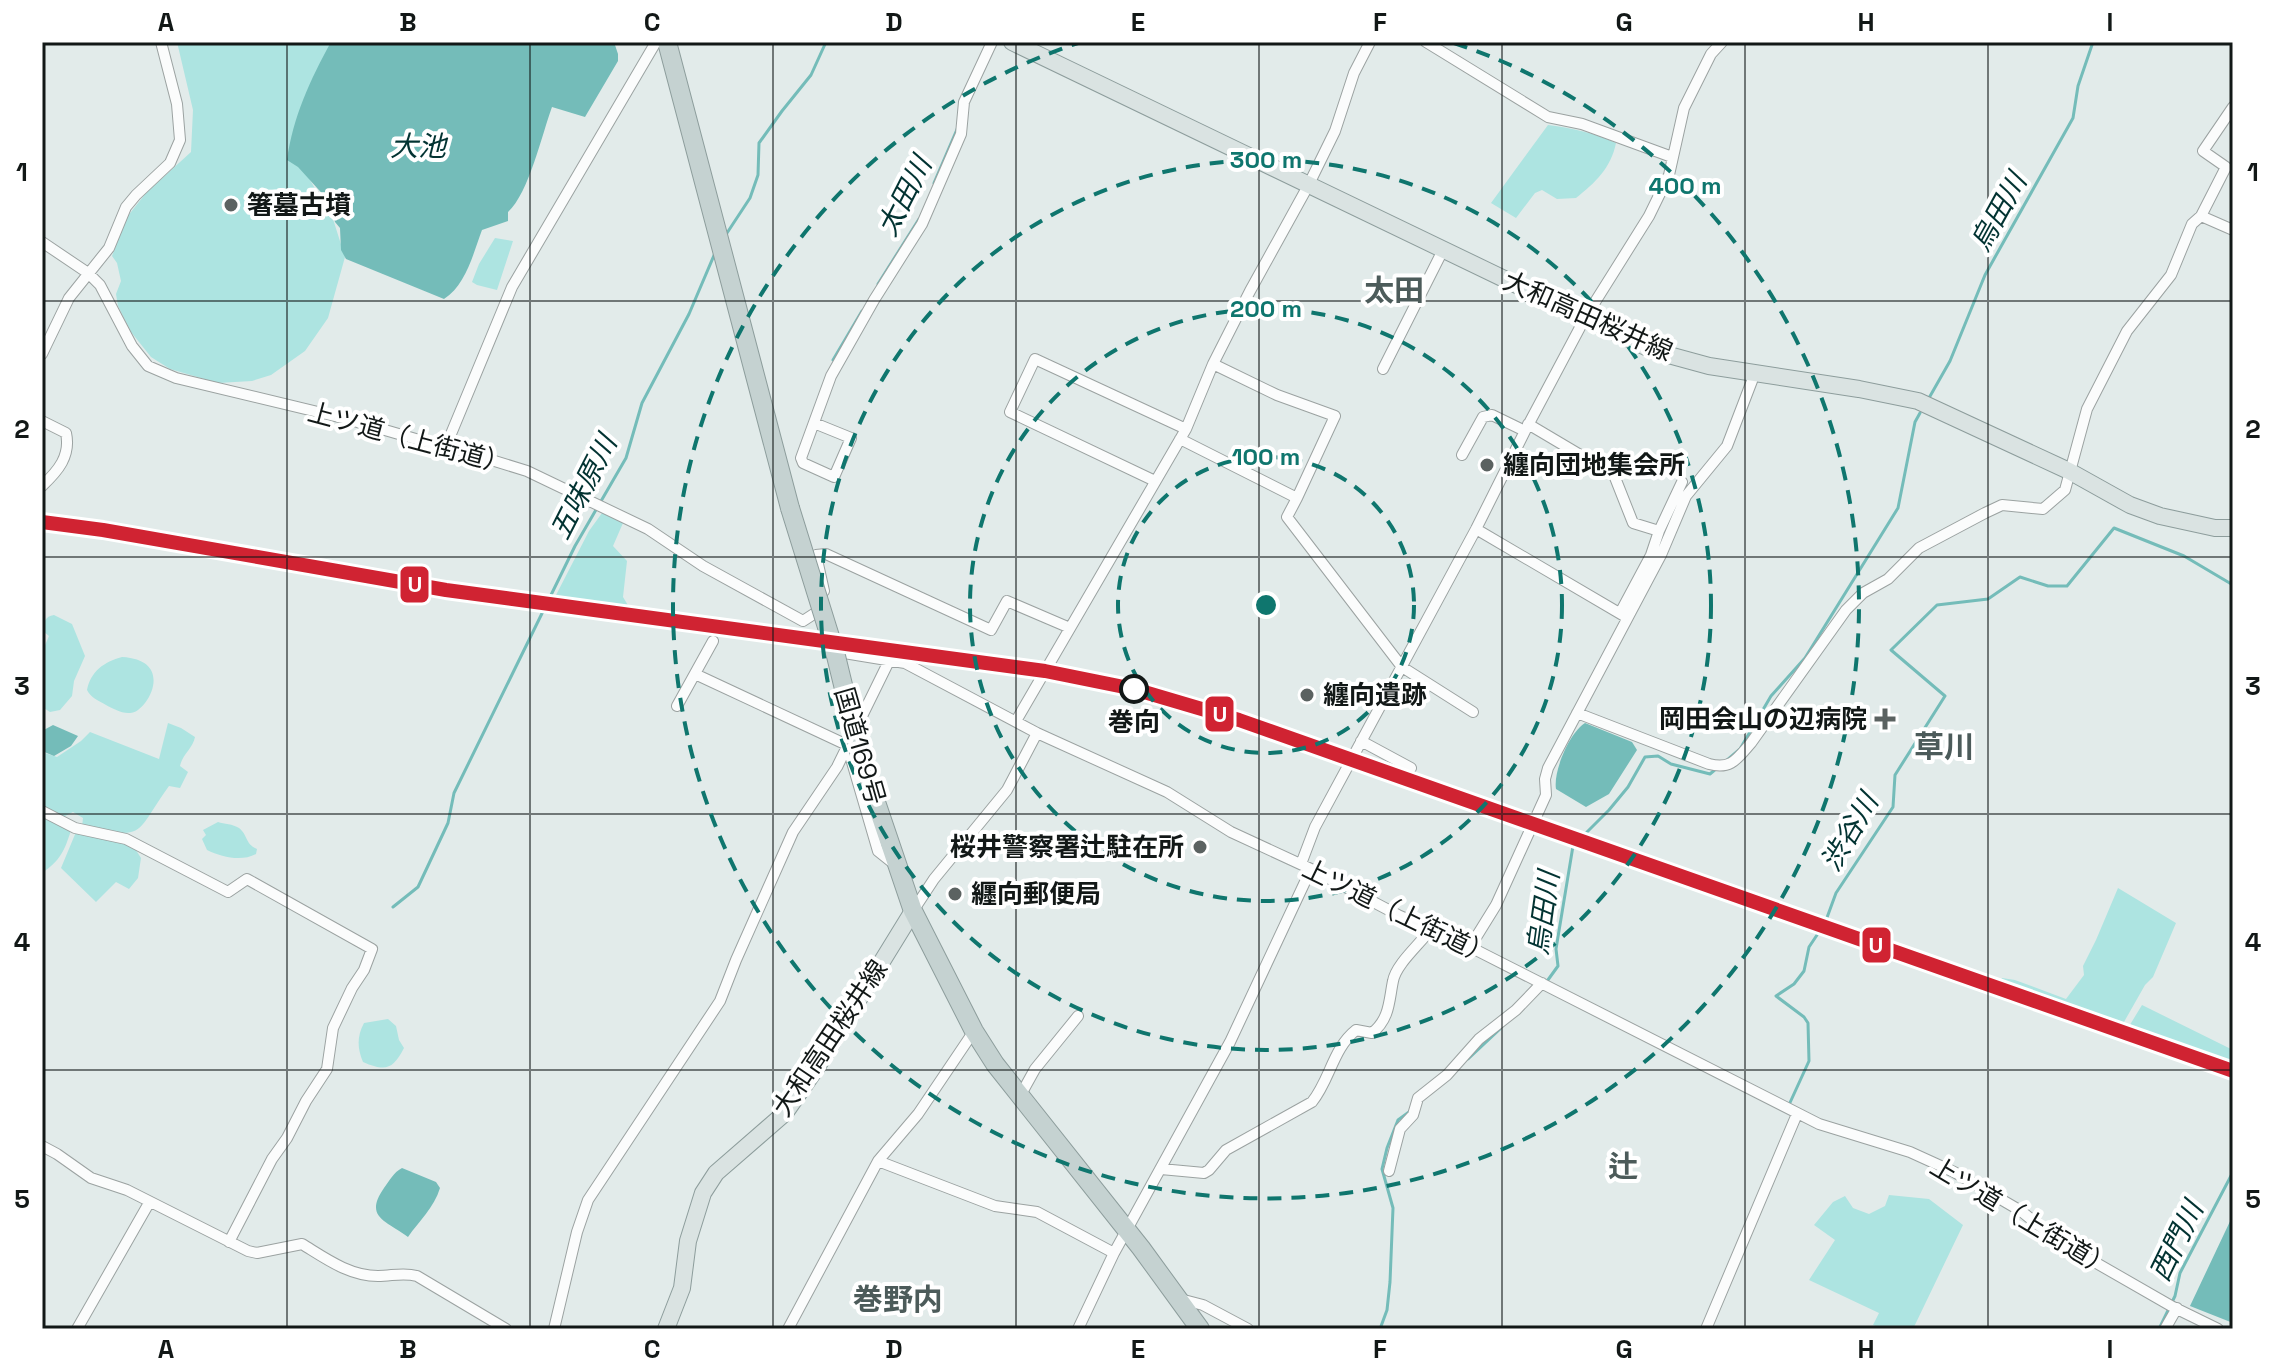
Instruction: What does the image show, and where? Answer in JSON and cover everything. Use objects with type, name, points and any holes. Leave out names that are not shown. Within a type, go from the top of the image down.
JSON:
[{"type":"highway","name":"国道169号","points":[[667,42],[790,508],[836,656],[854,750],[913,911],[974,1031],[995,1064],[1200,1329]]},
{"type":"main road","name":"大和高田桜井線","points":[[1012,42],[1654,351],[1709,366],[1918,401],[2069,471],[2130,505],[2160,516],[2215,528],[2233,528]]},
{"type":"main road","name":"大和高田桜井線","points":[[666,1329],[682,1288],[688,1241],[703,1193],[716,1173],[785,1113],[817,1067],[913,911]]},
{"type":"street","points":[[42,354],[69,298],[103,259],[126,207],[170,163],[180,140],[177,104],[161,42]]},
{"type":"street","points":[[446,446],[512,287],[656,42]]},
{"type":"street","points":[[814,423],[851,438],[834,477],[803,463],[801,458],[831,376],[922,224],[961,134],[964,102],[992,42]]},
{"type":"street","points":[[1016,721],[1183,434],[1213,364],[1335,131],[1354,73],[1370,42]]},
{"type":"street","points":[[1426,42],[1548,117],[1582,124],[1672,157]]},
{"type":"street","points":[[1078,1329],[1114,1253],[1230,1042],[1306,867],[1315,827],[1476,529],[1585,318],[1649,216],[1669,175],[1684,108],[1711,54],[1722,42]]},
{"type":"street","points":[[648,57],[659,53],[675,71]]},
{"type":"street","points":[[1577,713],[1709,764],[1722,767],[1733,762],[1751,743],[1846,610],[1863,593],[1888,579],[1919,548],[2002,505],[2043,509],[2065,490],[2087,409],[2127,331],[2171,275],[2192,224],[2201,216],[2226,167],[2203,151],[2233,107]]},
{"type":"street","points":[[2201,216],[2233,230]]},
{"type":"street","name":"上ツ道（上街道）","points":[[42,242],[88,273],[100,285],[132,346],[148,366],[176,378],[347,419],[527,471],[635,523],[703,566],[803,621],[827,605],[816,555],[826,554],[991,630],[1007,601],[1070,628]]},
{"type":"street","points":[[1383,369],[1443,250]]},
{"type":"street","points":[[1155,481],[1010,412],[1035,359],[1183,434],[1297,498]]},
{"type":"street","points":[[1213,364],[1277,395],[1335,416],[1287,517],[1402,667],[1473,712]]},
{"type":"street","points":[[1624,616],[1661,555],[1686,496],[1727,446],[1755,373]]},
{"type":"street","points":[[1462,455],[1483,417],[1492,415],[1526,427],[1614,475],[1633,523],[1659,531]]},
{"type":"street","points":[[42,421],[66,433],[69,444],[58,472],[42,486]]},
{"type":"street","points":[[1470,947],[1496,905],[1533,824],[1546,795],[1548,768],[1624,616],[1682,482]]},
{"type":"street","points":[[1476,529],[1624,616]]},
{"type":"street","points":[[677,706],[713,641]]},
{"type":"street","name":"上ツ道（上街道）","points":[[825,651],[905,663],[1037,733],[1167,792],[1231,832],[1470,947],[1742,1083],[1797,1114],[1819,1124],[1910,1152],[1954,1172],[2021,1211],[2058,1241],[2218,1329]]},
{"type":"street","points":[[554,1329],[577,1232],[588,1200],[720,1001],[793,832],[837,767],[854,750],[890,659]]},
{"type":"street","points":[[695,674],[854,750]]},
{"type":"street","points":[[913,911],[934,879],[1007,790],[1037,733]]},
{"type":"street","points":[[1361,741],[1411,768]]},
{"type":"street","points":[[42,811],[75,828],[126,839],[228,892],[247,879],[372,949],[333,1028],[327,1069],[272,1159],[229,1242]]},
{"type":"street","points":[[1161,1169],[1204,1173],[1226,1150],[1312,1102],[1348,1037],[1356,1030],[1372,1033],[1379,1028],[1392,998],[1396,971],[1430,930]]},
{"type":"street","points":[[1389,1171],[1400,1129],[1413,1115],[1418,1098],[1447,1075],[1479,1039],[1516,1010],[1542,983]]},
{"type":"street","points":[[1020,1096],[1035,1069],[1078,1016]]},
{"type":"street","points":[[788,1329],[878,1161],[918,1114],[974,1031]]},
{"type":"street","points":[[1706,1329],[1797,1114]]},
{"type":"street","points":[[42,1146],[91,1178],[127,1190],[248,1251],[257,1253],[302,1244],[336,1265],[360,1274],[405,1273],[417,1276],[506,1329]]},
{"type":"street","points":[[878,1161],[995,1206],[1037,1212],[1114,1253]]},
{"type":"street","points":[[77,1329],[149,1203]]},
{"type":"street","points":[[1178,1298],[1203,1305],[1248,1329]]},
{"type":"street","points":[[2165,1329],[2173,1306]]},
{"type":"shaded area","name":"箸墓古墳","points":[[177,42],[336,42],[290,146],[333,219],[345,257],[328,318],[305,351],[271,375],[252,381],[218,383],[170,369],[151,357],[131,332],[118,306],[116,294],[121,281],[112,256],[127,217],[146,193],[191,152],[193,110]]},
{"type":"shaded area","points":[[1548,125],[1608,139],[1616,143],[1614,152],[1601,174],[1576,198],[1557,199],[1542,190],[1535,193],[1516,218],[1491,203]]},
{"type":"shaded area","points":[[495,238],[513,241],[497,290],[472,282]]},
{"type":"shaded area","points":[[602,513],[623,523],[613,546],[627,561],[623,597],[629,607],[555,597],[589,531]]},
{"type":"shaded area","points":[[54,615],[72,624],[85,656],[74,681],[72,696],[60,710],[50,712],[42,707],[42,652],[49,636],[43,631],[44,623]]},
{"type":"shaded area","points":[[122,657],[139,660],[149,667],[153,676],[153,686],[144,705],[130,713],[106,705],[87,690],[99,668]]},
{"type":"shaded area","points":[[168,723],[195,737],[181,762],[180,766],[188,772],[180,788],[169,786],[137,830],[118,833],[82,827],[83,818],[73,812],[61,818],[71,830],[69,837],[58,859],[42,873],[42,752],[57,757],[90,732],[159,759]]},
{"type":"shaded area","points":[[218,822],[239,828],[250,845],[257,849],[256,854],[232,858],[207,850],[202,839],[206,835],[203,830]]},
{"type":"shaded area","points":[[76,832],[132,844],[141,858],[138,878],[129,889],[116,882],[96,902],[61,868]]},
{"type":"shaded area","points":[[2118,888],[2176,923],[2153,977],[2145,985],[2120,1029],[1998,985],[2002,978],[2015,980],[2066,999],[2084,975],[2083,966]]},
{"type":"shaded area","points":[[2142,1005],[2233,1050],[2233,1066],[2128,1028]]},
{"type":"shaded area","points":[[388,1019],[396,1026],[404,1048],[400,1055],[383,1068],[363,1062],[359,1042],[364,1023]]},
{"type":"shaded area","points":[[1889,1195],[1929,1199],[1963,1225],[1913,1329],[1883,1329],[1873,1325],[1879,1313],[1809,1280],[1835,1240],[1814,1225],[1833,1202],[1845,1196],[1853,1208],[1869,1214],[1885,1206]]},
{"type":"water","name":"大池","points":[[331,42],[614,42],[618,61],[585,117],[552,107],[529,178],[508,212],[508,221],[482,230],[463,277],[444,299],[346,259],[341,250],[340,228],[328,200],[298,167],[287,160],[303,99]]},
{"type":"water","points":[[1585,723],[1632,742],[1637,750],[1609,794],[1586,807],[1556,789],[1560,763],[1568,743]]},
{"type":"water","points":[[53,725],[78,736],[71,746],[54,756],[42,751],[42,731]]},
{"type":"water","points":[[402,1168],[436,1182],[440,1188],[430,1208],[408,1237],[385,1222],[376,1206],[384,1188]]},
{"type":"water","points":[[2233,1215],[2233,1323],[2190,1306]]},
{"type":"waterway","name":"五味原川","points":[[725,236],[750,198],[758,175],[759,143],[811,75],[826,42]]},
{"type":"waterway","name":"烏田川","points":[[1929,398],[1950,361],[1985,275],[2073,118],[2078,86],[2093,42]]},
{"type":"waterway","name":"太田川","points":[[934,183],[958,127]]},
{"type":"waterway","name":"太田川","points":[[878,284],[919,219]]},
{"type":"waterway","name":"五味原川","points":[[393,907],[418,887],[448,823],[454,793],[575,546],[626,458],[642,403],[689,314],[715,253]]},
{"type":"waterway","name":"太田川","points":[[833,360],[862,311]]},
{"type":"waterway","name":"烏田川","points":[[1726,761],[1740,749],[1771,696],[1805,658],[1898,508],[1915,422],[1920,413]]},
{"type":"waterway","name":"渋谷川","points":[[1788,1107],[1809,1061],[1808,1023],[1776,996],[1794,984],[1804,971],[1809,947],[1825,923],[1836,893],[1893,807],[1895,775],[1945,696],[1891,650],[1937,605],[1988,599],[2020,577],[2048,586],[2067,586],[2114,528],[2184,556],[2233,585]]},
{"type":"waterway","name":"烏田川","points":[[1545,984],[1558,966],[1556,949],[1573,846],[1628,787],[1645,757],[1658,756],[1671,764],[1710,774],[1717,768]]},
{"type":"waterway","name":"烏田川","points":[[1468,1059],[1500,1029]]},
{"type":"waterway","name":"烏田川","points":[[1380,1329],[1387,1310],[1393,1208],[1382,1169],[1398,1120],[1409,1112]]},
{"type":"waterway","name":"西門川","points":[[2159,1329],[2175,1296],[2180,1273],[2233,1172]]},
{"type":"transit line","name":"U","points":[[42,522],[446,590],[1045,671],[1134,689],[1239,720],[2233,1071]]},
{"type":"place","name":"箸墓古墳","points":[[231,205]]},
{"type":"place","name":"纏向団地集会所","points":[[1487,465]]},
{"type":"place","name":"巻向","points":[[1134,689]]},
{"type":"place","name":"纏向遺跡","points":[[1307,695]]},
{"type":"place","name":"岡田会山の辺病院","points":[[1885,719]]},
{"type":"place","name":"桜井警察署辻駐在所","points":[[1200,847]]},
{"type":"place","name":"纒向郵便局","points":[[955,894]]},
{"type":"district","name":"太田","points":[[1394,290]]},
{"type":"district","name":"草川","points":[[1944,746]]},
{"type":"district","name":"辻","points":[[1623,1166]]},
{"type":"district","name":"巻野内","points":[[898,1299]]}]
